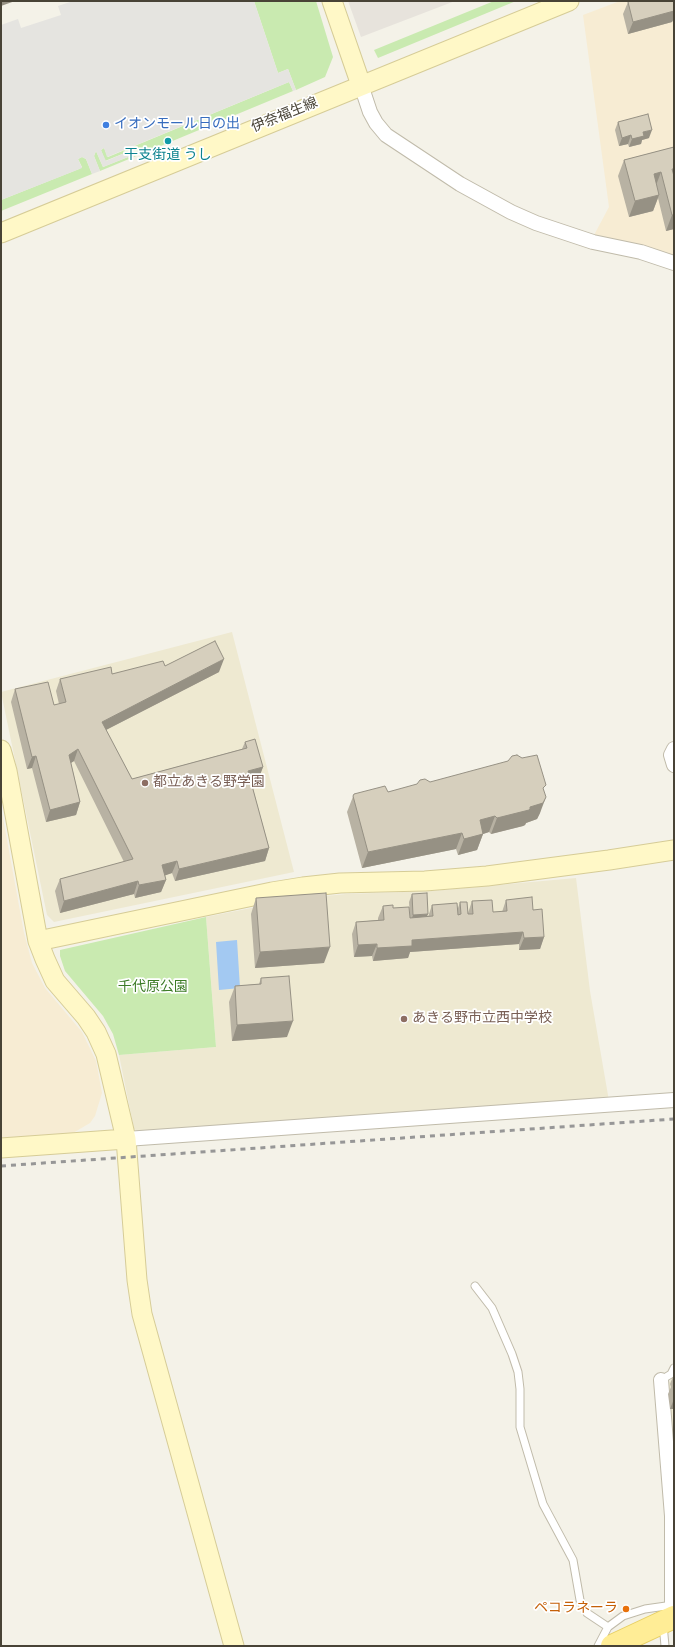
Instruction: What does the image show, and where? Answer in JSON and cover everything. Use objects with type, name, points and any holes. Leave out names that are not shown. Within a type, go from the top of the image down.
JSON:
[{"type":"main road","points":[[610,1637],[670,1616]]},
{"type":"street","points":[[332,1],[370,112],[376,123],[386,135],[460,184],[511,212],[536,223],[593,242],[641,252],[674,263]]},
{"type":"street","name":"伊奈福生線","points":[[1,233],[569,1]]},
{"type":"street","points":[[674,749],[671,755],[674,765]]},
{"type":"street","points":[[1,750],[7,771],[38,941],[47,965],[56,981],[86,1017],[102,1043],[106,1054],[126,1138],[134,1248],[142,1314],[234,1646]]},
{"type":"street","points":[[38,941],[272,892],[303,887],[340,883],[425,881],[487,876],[674,850]]},
{"type":"street","points":[[1,1148],[674,1100]]},
{"type":"street","points":[[661,1380],[673,1542],[670,1616]]},
{"type":"lane","points":[[475,1286],[492,1308],[512,1354],[518,1372],[520,1389],[520,1427],[543,1504],[573,1560],[580,1600],[587,1613],[610,1637],[598,1646]]},
{"type":"lane","points":[[661,1380],[671,1374],[674,1368]]},
{"type":"lane","points":[[665,1646],[670,1616]]},
{"type":"shaded area","name":"イオンモール日の出","points":[[73,1],[254,1],[278,73],[288,69],[296,90],[293,91],[289,82],[107,157],[104,148],[101,150],[106,161],[132,150],[134,157],[129,159],[128,157],[103,167],[96,151],[94,156],[100,171],[92,174],[86,159],[82,157],[78,159],[82,168],[1,200],[1,25],[18,19],[21,28],[61,15],[58,6]]},
{"type":"shaded area","points":[[348,1],[455,1],[361,37]]},
{"type":"shaded area","points":[[620,1],[674,1],[674,257],[593,237],[609,207],[583,15]]},
{"type":"shaded area","name":"都立あきる野学園","points":[[232,632],[294,872],[54,922],[47,915],[1,692]]},
{"type":"shaded area","points":[[1,807],[24,933],[32,963],[45,988],[82,1032],[96,1061],[102,1093],[95,1116],[90,1123],[73,1133],[1,1139]]},
{"type":"shaded area","name":"あきる野市立西中学校","points":[[576,878],[590,991],[609,1101],[141,1133],[134,1129],[119,1055],[216,1047],[206,917],[291,900],[325,896],[431,891]]},
{"type":"shaded area","points":[[672,1378],[674,1378],[674,1431],[672,1431],[669,1408],[668,1384]]},
{"type":"green space","points":[[254,1],[316,1],[333,57],[325,77],[296,90],[288,69],[278,73]]},
{"type":"green space","points":[[494,1],[516,1],[378,58],[374,50]]},
{"type":"green space","points":[[289,82],[293,91],[134,157],[132,150],[105,161],[101,150],[104,148],[108,157]]},
{"type":"green space","points":[[96,151],[103,167],[128,157],[129,159],[100,171],[94,156]]},
{"type":"green space","points":[[82,157],[86,159],[92,174],[1,211],[1,200],[79,169],[82,167],[78,159]]},
{"type":"green space","name":"千代原公園","points":[[206,917],[216,1047],[119,1055],[113,1034],[103,1016],[65,971],[60,956],[60,950]]},
{"type":"water","points":[[237,940],[240,988],[219,990],[216,942]]},
{"type":"building","points":[[674,1],[674,11],[633,22],[628,2]]},
{"type":"building","points":[[648,114],[652,130],[643,132],[644,136],[632,139],[631,135],[622,138],[618,122]]},
{"type":"building","points":[[674,147],[674,169],[672,169],[674,176],[674,215],[672,215],[661,172],[654,174],[659,195],[635,201],[624,160]]},
{"type":"building","points":[[215,641],[224,659],[102,722],[132,779],[247,748],[245,742],[255,739],[263,767],[248,771],[269,848],[179,869],[177,861],[162,865],[166,880],[139,885],[138,881],[64,901],[60,879],[133,859],[78,749],[69,755],[80,802],[50,810],[36,756],[32,757],[15,689],[48,682],[54,705],[66,702],[60,679],[111,667],[112,674],[163,661],[165,666]]},
{"type":"building","points":[[517,755],[522,758],[537,755],[546,785],[543,788],[546,797],[543,803],[530,807],[529,810],[497,818],[495,816],[480,820],[483,834],[464,839],[462,833],[368,852],[353,796],[354,794],[385,786],[388,792],[417,784],[420,780],[425,779],[430,782],[508,761],[512,756]]},
{"type":"building","points":[[326,893],[330,947],[260,952],[256,898]]},
{"type":"building","points":[[427,893],[428,914],[413,915],[412,894]]},
{"type":"building","points":[[532,897],[533,910],[542,909],[544,937],[524,938],[523,932],[412,940],[412,946],[377,948],[377,944],[358,945],[356,922],[384,920],[383,906],[393,905],[393,908],[409,907],[410,918],[433,916],[432,905],[457,903],[458,915],[461,914],[460,902],[467,902],[468,914],[473,914],[472,901],[492,900],[493,912],[507,911],[506,900]]},
{"type":"building","points":[[289,976],[293,1021],[237,1025],[235,986],[261,984],[261,978]]},
{"type":"railway","points":[[1,1166],[674,1119]]},
{"type":"place","name":"イオンモール日の出","points":[[106,125]]},
{"type":"place","name":"干支街道 うし","points":[[168,141]]},
{"type":"place","name":"都立あきる野学園","points":[[145,783]]},
{"type":"place","name":"あきる野市立西中学校","points":[[404,1019]]},
{"type":"place","name":"ペコラネーラ","points":[[626,1609]]}]
